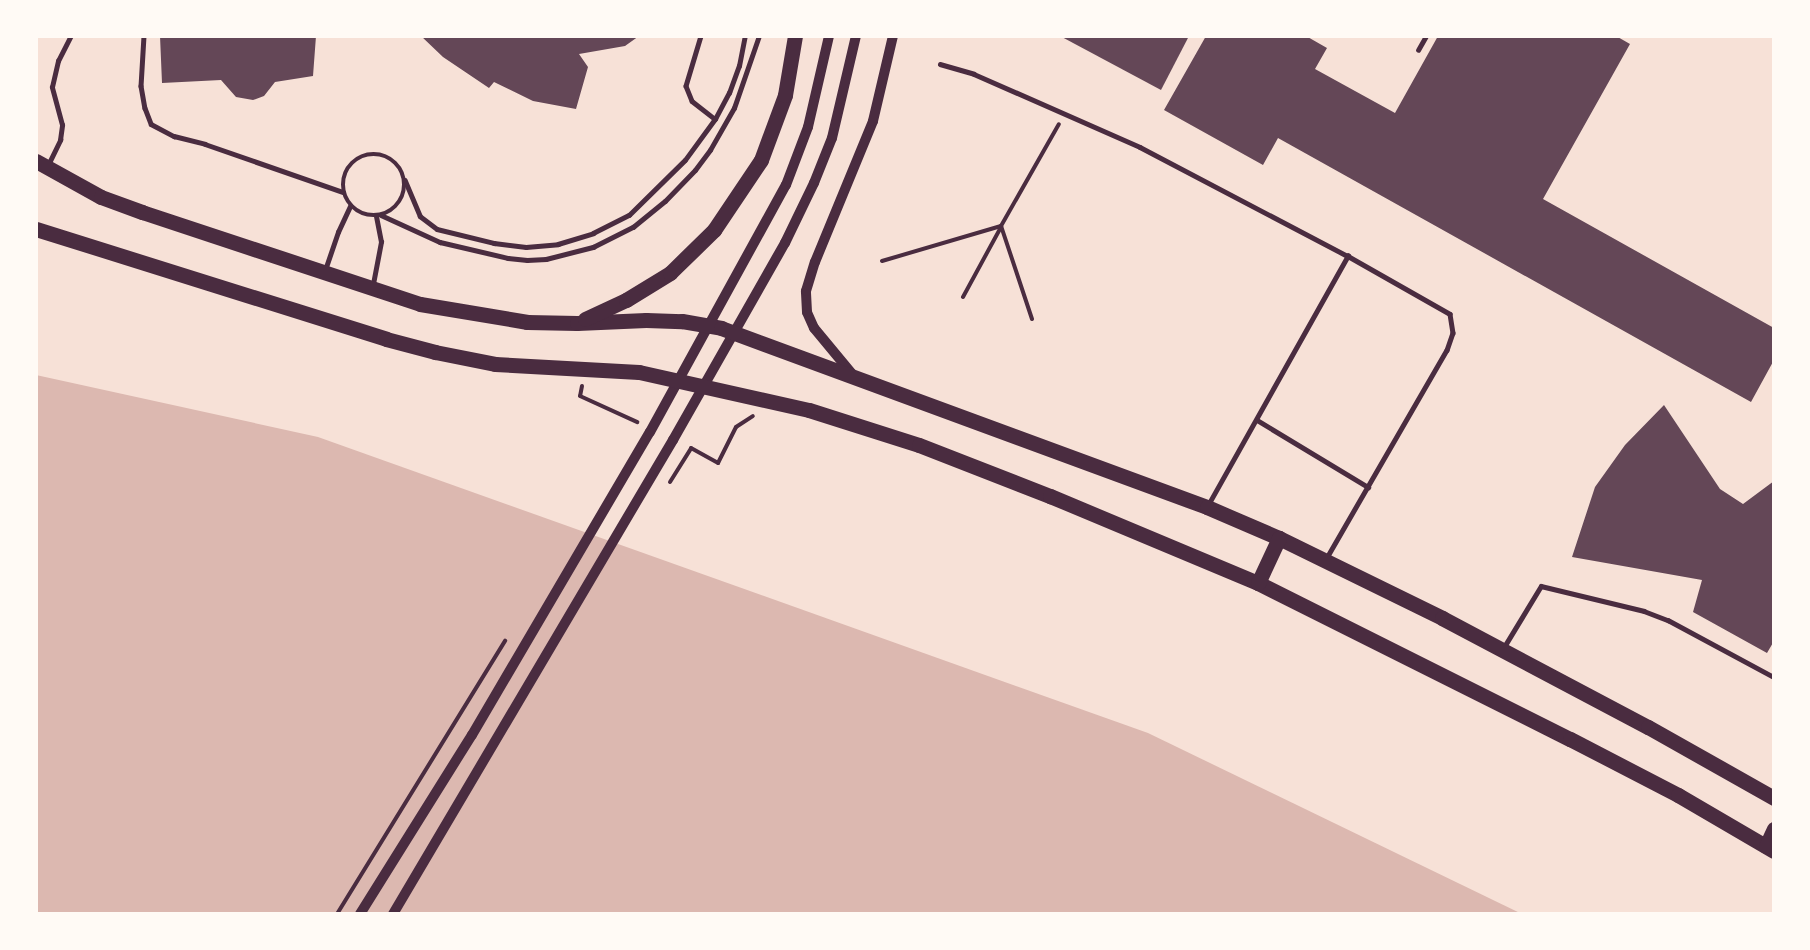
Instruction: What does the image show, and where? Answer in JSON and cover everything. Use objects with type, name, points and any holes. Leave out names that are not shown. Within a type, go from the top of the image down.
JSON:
[{"type":"main road","points":[[577,323],[626,300],[670,273],[714,230],[761,160],[785,95],[795,36]]},
{"type":"main road","points":[[42,163],[101,197],[420,304],[527,322],[682,321],[721,328],[1207,507],[1280,538],[1502,650],[1648,727],[1774,798]]},
{"type":"main road","points":[[36,229],[435,352],[495,364],[639,372],[809,410],[919,445],[1050,496],[1258,583],[1570,739],[1678,795],[1770,848],[1774,830]]},
{"type":"main road","points":[[1258,583],[1280,538]]},
{"type":"street","points":[[360,914],[472,735],[650,432],[786,185],[808,127],[829,36]]},
{"type":"street","points":[[393,914],[649,481],[785,243],[814,183],[832,138],[855,36]]},
{"type":"street","points":[[855,378],[814,328],[807,312],[806,291],[814,262],[873,121],[893,36]]},
{"type":"lane","points":[[42,163],[60,140],[62,125],[52,87],[58,62],[71,36]]},
{"type":"lane","points":[[144,36],[141,86],[144,108],[151,124],[174,136],[205,144],[343,192]]},
{"type":"lane","points":[[701,36],[686,86],[692,101],[715,119]]},
{"type":"lane","points":[[745,36],[739,66],[715,119],[686,160],[629,215],[593,233],[558,244],[510,246],[437,229],[420,216],[400,168],[391,159],[380,154],[367,154],[356,159],[347,168],[343,179],[343,192],[350,206],[362,214],[378,216],[440,242],[508,258],[527,261],[546,259],[593,247],[633,227],[664,201],[695,170],[710,150],[734,108],[759,36]]},
{"type":"lane","points":[[1418,50],[1426,36]]},
{"type":"lane","points":[[940,64],[974,74],[1140,147],[1348,256],[1450,314],[1453,333],[1447,350],[1325,561]]},
{"type":"lane","points":[[378,216],[400,202],[405,180]]},
{"type":"lane","points":[[325,272],[338,232],[350,206]]},
{"type":"lane","points":[[372,289],[381,242],[378,216]]},
{"type":"lane","points":[[1207,507],[1348,256]]},
{"type":"lane","points":[[1257,420],[1368,487]]},
{"type":"lane","points":[[1502,650],[1540,586],[1644,611],[1668,620],[1774,677]]},
{"type":"path","points":[[963,297],[1065,113]]},
{"type":"path","points":[[882,261],[1001,226]]},
{"type":"path","points":[[1001,226],[1032,319]]},
{"type":"path","points":[[580,396],[640,423],[634,433]]},
{"type":"path","points":[[691,448],[718,463],[736,427]]},
{"type":"path","points":[[337,914],[510,633]]},
{"type":"shaded area","points":[[36,375],[318,437],[1148,733],[1522,914],[36,914]]},
{"type":"building","points":[[160,36],[316,36],[313,76],[275,82],[264,96],[253,100],[236,97],[221,80],[162,83]]},
{"type":"building","points":[[421,36],[639,36],[625,46],[579,54],[588,67],[576,109],[533,101],[494,82],[489,88],[443,57]]},
{"type":"building","points":[[1060,36],[1189,36],[1161,90]]},
{"type":"building","points":[[1206,36],[1306,36],[1327,48],[1315,69],[1395,113],[1438,36],[1616,36],[1630,44],[1543,199],[1774,328],[1774,360],[1751,402],[1278,138],[1263,165],[1164,110]]},
{"type":"building","points":[[1664,405],[1720,489],[1743,504],[1774,481],[1774,641],[1767,653],[1693,612],[1702,580],[1572,557],[1595,487],[1625,445]]}]
